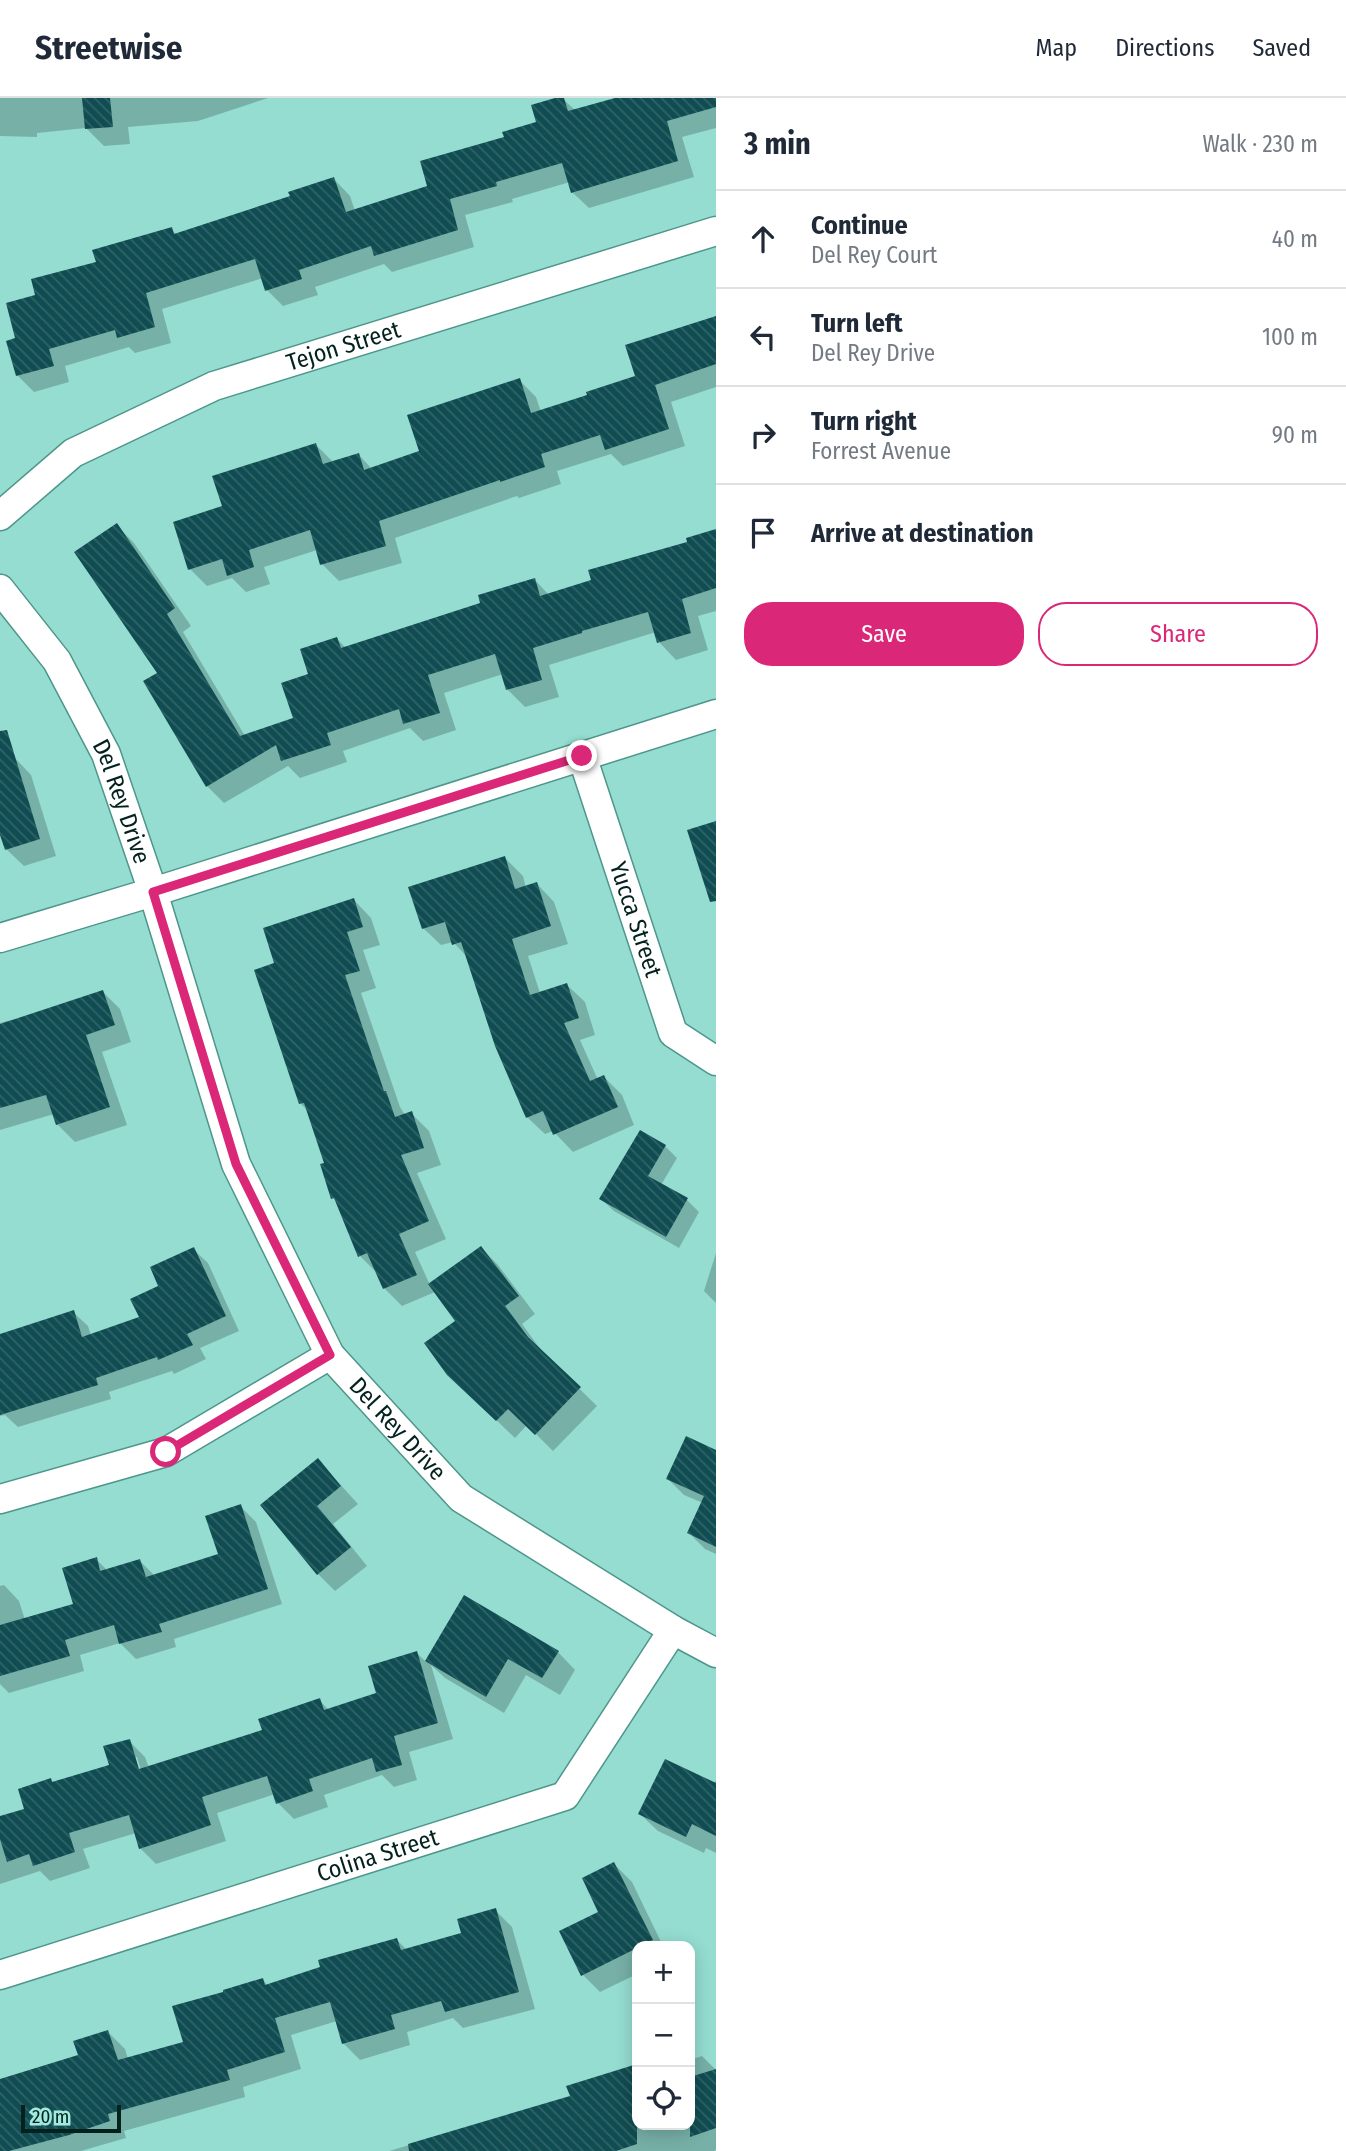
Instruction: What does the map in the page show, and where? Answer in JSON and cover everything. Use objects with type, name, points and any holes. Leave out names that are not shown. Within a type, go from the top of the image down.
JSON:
[{"type":"street","name":"Tejon Street","points":[[0,516],[73,453],[214,386],[716,232]]},
{"type":"street","name":"Del Rey Drive","points":[[0,589],[57,661],[106,754],[153,892],[236,1164],[330,1355],[461,1498],[673,1630],[716,1653]]},
{"type":"street","points":[[0,938],[716,713]]},
{"type":"street","name":"Yucca Street","points":[[582,756],[673,1033],[716,1061]]},
{"type":"street","points":[[0,1499],[166,1452],[330,1355]]},
{"type":"street","name":"Colina Street","points":[[0,1975],[565,1796],[673,1630]]},
{"type":"building","points":[[82,98],[110,98],[113,127],[85,129]]},
{"type":"building","points":[[564,98],[568,111],[615,98],[716,98],[716,107],[667,121],[678,161],[571,193],[562,163],[496,182],[497,186],[450,199],[458,230],[374,256],[371,246],[299,270],[302,279],[265,291],[255,259],[146,293],[155,327],[117,338],[115,330],[49,349],[54,366],[16,376],[6,341],[15,338],[6,303],[35,295],[31,279],[96,262],[92,250],[172,227],[174,234],[290,196],[288,192],[334,177],[346,212],[427,186],[420,161],[504,137],[502,132],[536,122],[531,105]]},
{"type":"building","points":[[716,316],[716,364],[655,385],[669,429],[605,450],[600,435],[541,454],[545,467],[379,521],[386,546],[320,565],[310,530],[249,550],[254,567],[227,576],[222,559],[188,570],[173,522],[222,506],[212,476],[316,443],[323,464],[359,453],[364,470],[419,451],[407,415],[520,378],[531,413],[635,376],[625,345]]},
{"type":"building","points":[[117,523],[175,608],[167,614],[240,736],[293,718],[281,683],[308,674],[300,649],[337,637],[341,648],[480,603],[478,595],[535,578],[540,596],[591,580],[588,570],[687,542],[686,538],[716,529],[716,588],[682,599],[691,633],[657,643],[648,612],[533,648],[542,680],[506,690],[495,654],[428,675],[440,713],[403,724],[399,709],[327,733],[331,745],[281,761],[276,745],[206,787],[143,681],[157,673],[74,552]]},
{"type":"building","points":[[7,730],[40,839],[5,850],[0,835],[0,731]]},
{"type":"building","points":[[716,821],[716,901],[710,902],[687,830]]},
{"type":"building","points":[[505,856],[515,889],[537,882],[551,926],[512,939],[530,995],[567,983],[579,1018],[564,1023],[590,1081],[604,1075],[618,1107],[553,1135],[543,1111],[526,1118],[495,1046],[461,942],[452,945],[445,922],[422,929],[408,887]]},
{"type":"building","points":[[354,898],[363,927],[347,932],[360,971],[345,975],[395,1117],[412,1111],[424,1148],[401,1155],[429,1221],[399,1234],[417,1275],[383,1289],[367,1253],[358,1257],[334,1198],[331,1199],[320,1164],[324,1163],[304,1103],[299,1104],[254,970],[274,963],[263,928]]},
{"type":"building","points":[[103,990],[115,1025],[86,1035],[110,1107],[56,1125],[46,1095],[0,1108],[0,1024]]},
{"type":"building","points":[[640,1130],[666,1145],[648,1176],[688,1198],[666,1237],[599,1199]]},
{"type":"building","points":[[481,1246],[519,1296],[505,1306],[528,1337],[581,1387],[535,1435],[508,1409],[496,1421],[447,1375],[424,1343],[455,1321],[428,1284]]},
{"type":"building","points":[[194,1247],[226,1316],[187,1334],[193,1345],[158,1360],[157,1357],[96,1378],[98,1385],[0,1415],[0,1334],[74,1310],[82,1337],[139,1317],[130,1299],[158,1286],[150,1267]]},
{"type":"building","points":[[686,1436],[716,1450],[716,1547],[687,1533],[704,1496],[666,1479]]},
{"type":"building","points":[[318,1458],[341,1486],[317,1506],[351,1547],[317,1575],[260,1505]]},
{"type":"building","points":[[241,1504],[268,1589],[159,1624],[162,1632],[119,1644],[114,1625],[65,1640],[70,1656],[0,1676],[0,1625],[73,1604],[62,1568],[97,1557],[100,1571],[140,1559],[146,1577],[218,1554],[205,1516]]},
{"type":"building","points":[[464,1595],[559,1651],[542,1678],[508,1659],[486,1697],[425,1661]]},
{"type":"building","points":[[417,1651],[438,1723],[394,1736],[402,1765],[376,1772],[372,1758],[309,1779],[313,1791],[276,1804],[267,1776],[202,1797],[211,1825],[173,1838],[139,1849],[129,1815],[69,1833],[75,1852],[33,1866],[29,1854],[7,1862],[0,1839],[0,1816],[24,1809],[18,1789],[51,1778],[52,1782],[109,1765],[103,1746],[130,1739],[139,1769],[262,1730],[258,1719],[320,1698],[324,1710],[376,1693],[368,1666]]},
{"type":"building","points":[[665,1759],[716,1783],[716,1836],[692,1824],[686,1837],[638,1814]]},
{"type":"building","points":[[614,1862],[653,1940],[632,1941],[632,1950],[581,1976],[559,1931],[598,1912],[582,1878]]},
{"type":"building","points":[[496,1908],[519,1992],[445,2012],[441,2001],[391,2015],[395,2029],[342,2044],[330,2002],[275,2018],[285,2052],[227,2070],[230,2080],[108,2114],[110,2121],[69,2135],[0,2151],[0,2079],[78,2055],[73,2041],[108,2030],[118,2060],[183,2042],[172,2006],[263,1978],[265,1985],[320,1967],[318,1960],[397,1938],[401,1950],[461,1933],[457,1919]]},
{"type":"building","points":[[632,2066],[632,2130],[637,2130],[637,2144],[616,2151],[409,2151],[408,2144],[570,2096],[566,2086]]},
{"type":"building","points":[[716,2069],[716,2128],[690,2137],[690,2130],[695,2130],[695,2075]]},
{"type":"route","points":[[166,1452],[330,1355],[236,1164],[153,892],[582,756]]}]
